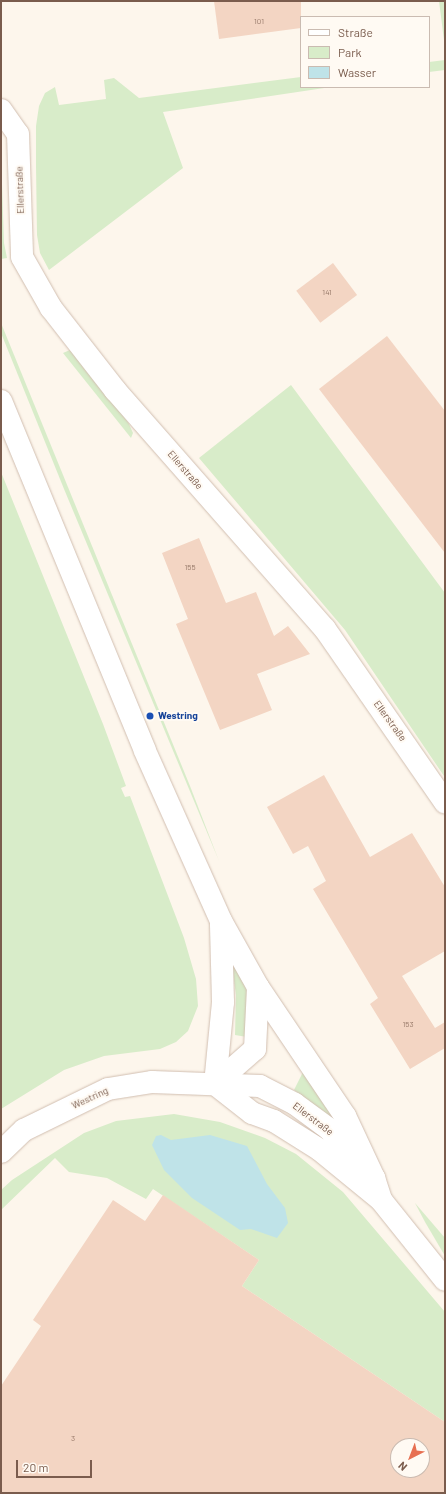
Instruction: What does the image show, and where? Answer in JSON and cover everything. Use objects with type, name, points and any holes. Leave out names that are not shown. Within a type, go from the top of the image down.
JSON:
[{"type":"main road","name":"Ellerstraße","points":[[1,110],[18,134],[22,257],[51,308],[115,390],[325,629],[445,802]]},
{"type":"main road","points":[[1,401],[145,751],[221,921],[258,987],[345,1116],[374,1178]]},
{"type":"main road","points":[[215,1084],[223,1002],[221,921]]},
{"type":"main road","points":[[215,1084],[255,1049],[258,987]]},
{"type":"main road","name":"Westring","points":[[1,1152],[24,1130],[108,1089],[152,1082],[215,1084]]},
{"type":"main road","name":"Ellerstraße","points":[[215,1084],[260,1086],[283,1097],[329,1128],[374,1178],[381,1200]]},
{"type":"main road","name":"Ellerstraße","points":[[215,1084],[252,1113],[274,1121],[320,1150],[381,1200],[444,1279]]},
{"type":"green space","points":[[439,1],[445,1],[445,48]]},
{"type":"green space","points":[[445,60],[445,70],[430,72],[430,62]]},
{"type":"green space","points":[[300,77],[300,88],[324,88],[163,112],[183,168],[49,270],[40,253],[37,235],[36,126],[39,106],[45,93],[55,87],[59,105],[106,99],[104,80],[114,78],[139,98]]},
{"type":"green space","points":[[1,154],[4,243],[7,258],[1,259]]},
{"type":"green space","points":[[1,323],[190,786],[219,861],[64,489],[1,333]]},
{"type":"green space","points":[[70,350],[128,422],[133,433],[131,438],[63,353]]},
{"type":"green space","points":[[291,385],[445,593],[444,776],[345,630],[199,458]]},
{"type":"green space","points":[[1,472],[103,724],[126,786],[121,788],[125,797],[130,796],[184,938],[196,979],[198,1006],[188,1031],[176,1042],[160,1049],[104,1056],[64,1070],[1,1109]]},
{"type":"green space","points":[[235,964],[240,966],[247,990],[249,1012],[247,1037],[235,1035],[236,995],[232,966]]},
{"type":"green space","points":[[304,1070],[334,1117],[334,1120],[294,1090]]},
{"type":"green space","points":[[174,1114],[220,1122],[265,1138],[296,1154],[343,1192],[445,1312],[445,1422],[242,1286],[259,1260],[153,1189],[146,1199],[107,1178],[69,1172],[55,1158],[1,1210],[1,1190],[12,1180],[84,1133],[116,1121]]},
{"type":"green space","points":[[415,1203],[445,1238],[445,1256],[425,1222]]},
{"type":"water","points":[[161,1135],[171,1140],[210,1135],[247,1146],[267,1184],[285,1208],[288,1223],[277,1238],[251,1229],[240,1230],[192,1198],[164,1170],[152,1145],[156,1136]]},
{"type":"building","points":[[214,1],[301,1],[300,28],[219,39]]},
{"type":"building","points":[[333,263],[357,295],[320,323],[296,291]]},
{"type":"building","points":[[387,336],[445,411],[445,553],[319,389]]},
{"type":"building","points":[[199,538],[226,603],[256,592],[274,636],[288,626],[310,654],[257,674],[272,710],[220,730],[176,624],[188,619],[162,553]]},
{"type":"building","points":[[324,775],[370,857],[412,833],[445,887],[445,951],[402,976],[435,1028],[445,1022],[445,1048],[410,1069],[370,1004],[378,998],[313,889],[326,881],[308,846],[293,854],[267,807]]},
{"type":"building","points":[[163,1195],[259,1260],[242,1286],[445,1422],[445,1493],[1,1493],[1,1386],[41,1326],[33,1320],[113,1200],[145,1221]]},
{"type":"place","name":"Westring","points":[[150,716]]}]
